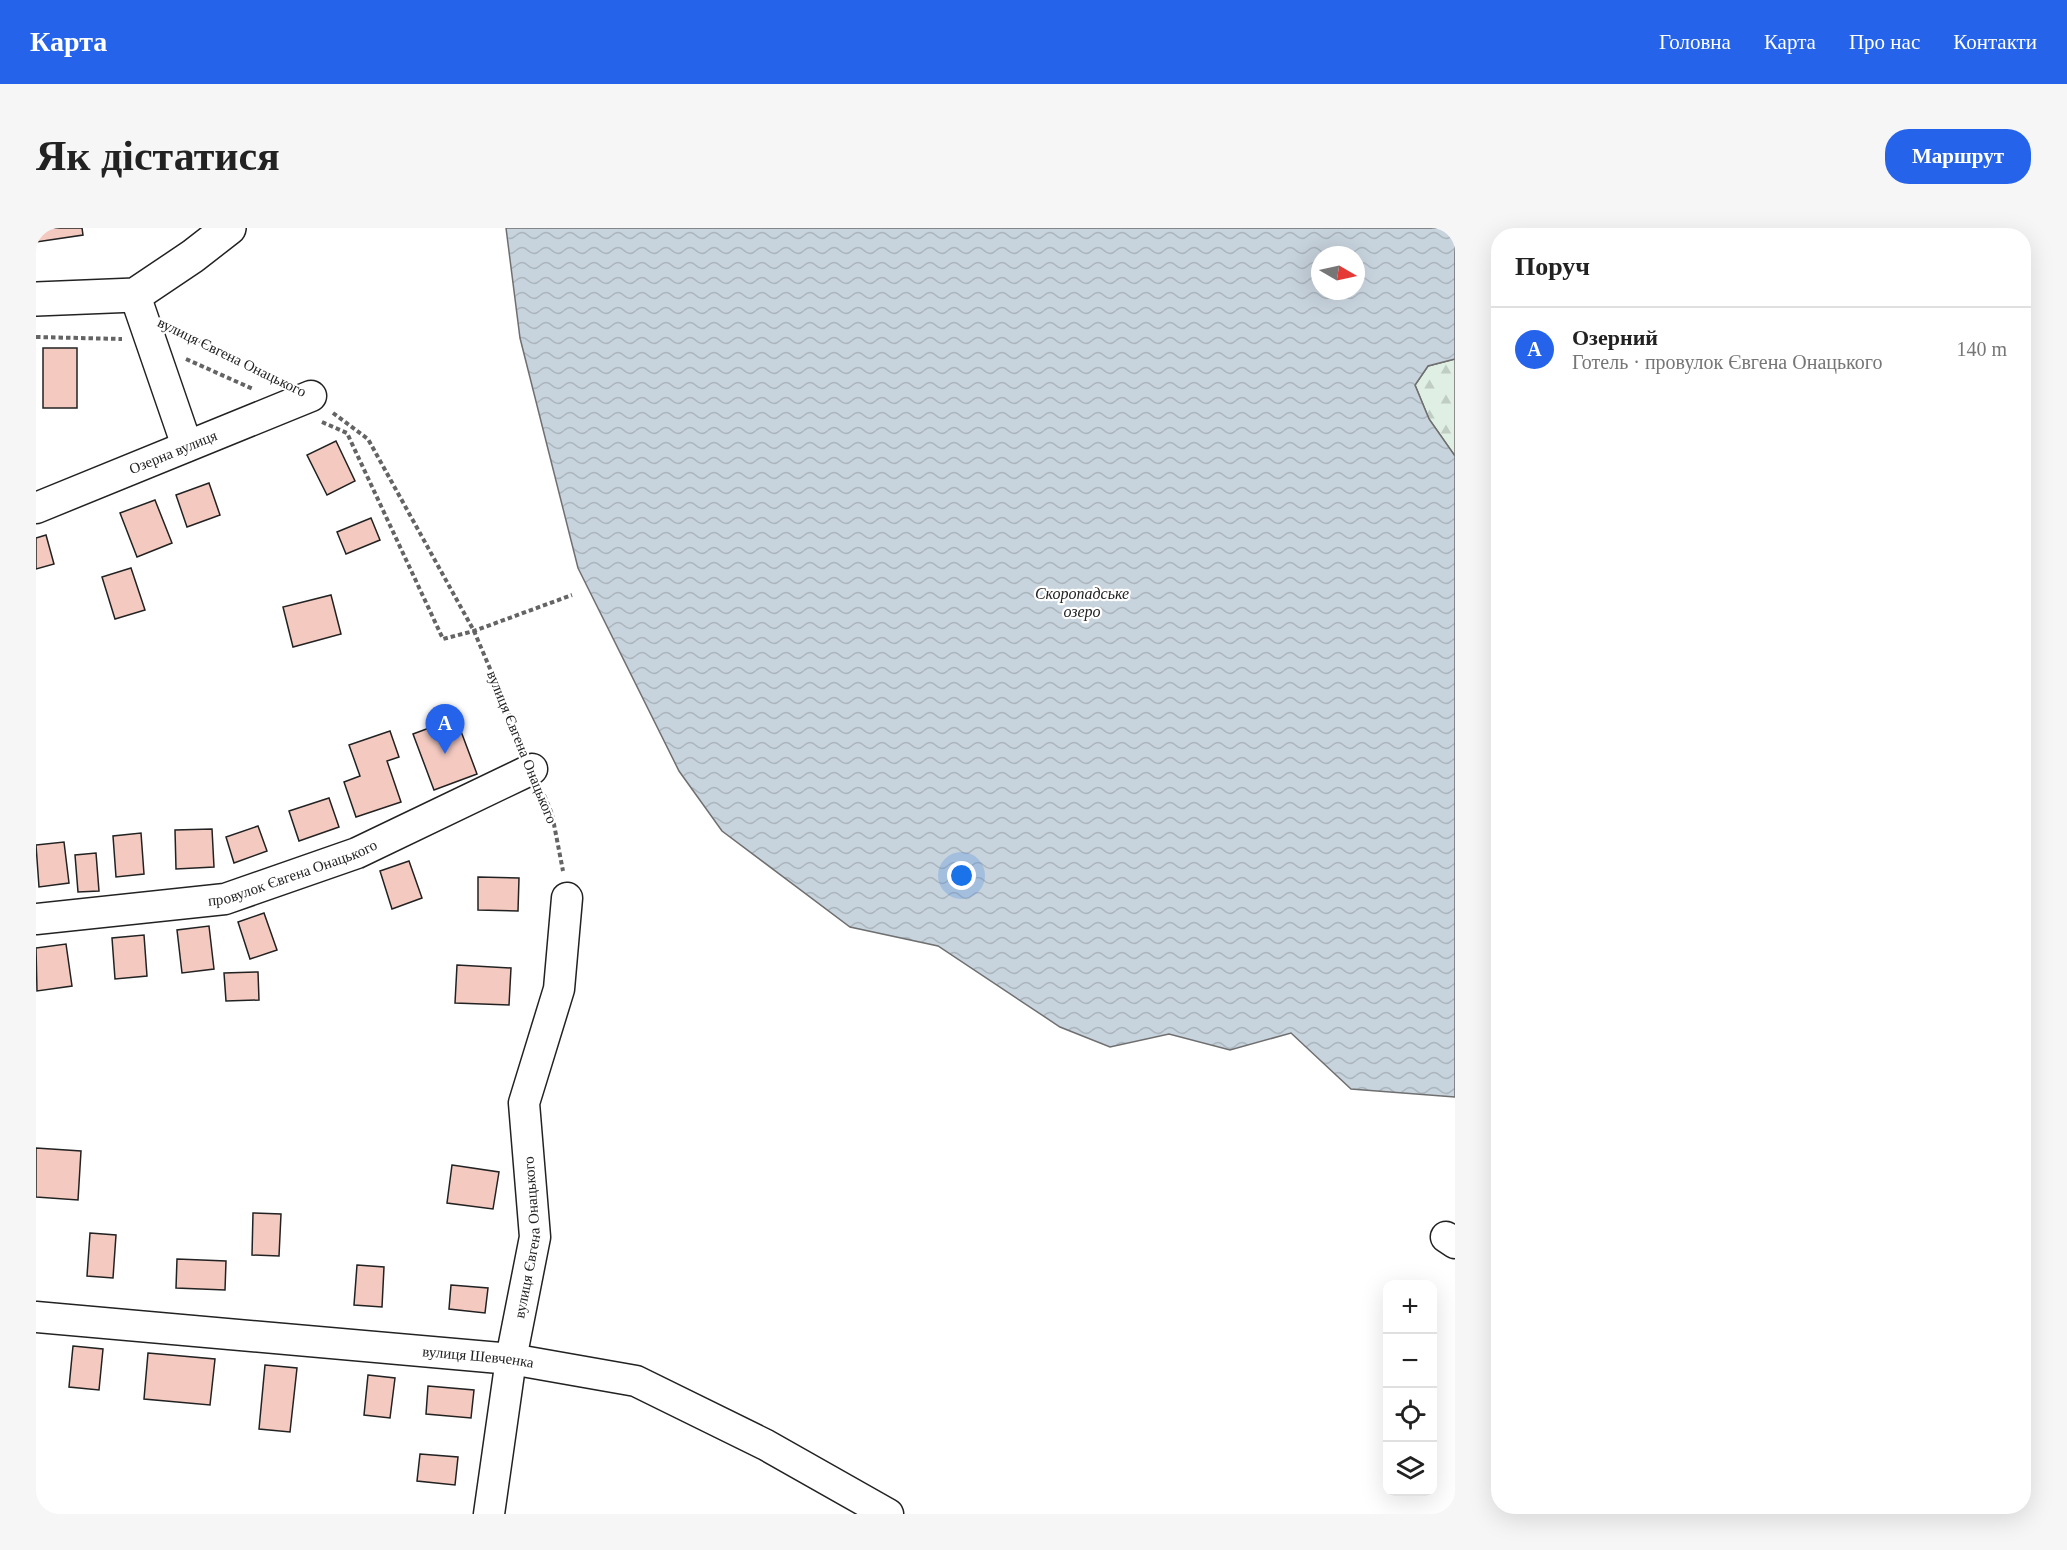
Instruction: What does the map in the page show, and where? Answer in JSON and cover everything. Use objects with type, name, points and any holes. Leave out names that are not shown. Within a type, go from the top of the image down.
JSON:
[{"type":"main road","points":[[36,299],[138,304],[229,228]]},
{"type":"street","name":"вулиця Євгена Онацького","points":[[138,304],[187,446]]},
{"type":"street","name":"Озерна вулиця","points":[[36,508],[311,396]]},
{"type":"street","name":"провулок Євгена Онацького","points":[[36,919],[225,899],[357,853],[532,768]]},
{"type":"street","name":"вулиця Євгена Онацького","points":[[489,1514],[511,1359],[535,1237],[524,1103],[559,989],[567,898]]},
{"type":"street","name":"вулиця Шевченка","points":[[36,1317],[511,1359],[636,1381],[766,1445],[888,1514]]},
{"type":"path","name":"вулиця Євгена Онацького","points":[[138,304],[311,396],[368,439],[474,631],[552,813],[567,898]]},
{"type":"path","points":[[36,337],[128,339]]},
{"type":"path","points":[[180,357],[241,382],[284,406],[347,433],[443,639],[474,631],[572,595]]},
{"type":"green space","points":[[1455,359],[1455,456],[1429,419],[1415,385],[1428,366]]},
{"type":"water","name":"Скоропадське озеро","points":[[506,228],[1455,228],[1455,359],[1428,366],[1415,385],[1429,419],[1455,456],[1455,1097],[1351,1089],[1291,1033],[1230,1050],[1169,1034],[1110,1047],[1060,1027],[938,946],[850,927],[722,831],[679,771],[578,568],[520,338]]},
{"type":"building","points":[[36,228],[82,228],[83,235],[36,242]]},
{"type":"building","points":[[43,348],[77,348],[77,408],[43,408]]},
{"type":"building","points":[[336,441],[355,481],[327,495],[307,455]]},
{"type":"building","points":[[209,483],[220,515],[187,527],[176,495]]},
{"type":"building","points":[[155,500],[172,543],[137,557],[120,513]]},
{"type":"building","points":[[371,518],[380,540],[346,554],[337,532]]},
{"type":"building","points":[[46,535],[54,564],[36,569],[36,538]]},
{"type":"building","points":[[131,568],[145,610],[115,619],[102,577]]},
{"type":"building","points":[[331,595],[341,634],[293,647],[283,607]]},
{"type":"building","points":[[456,718],[477,774],[434,790],[413,734]]},
{"type":"building","points":[[390,731],[399,757],[387,761],[401,802],[356,817],[344,782],[360,776],[349,745]]},
{"type":"building","points":[[329,798],[339,827],[299,841],[289,811]]},
{"type":"building","points":[[258,826],[267,851],[234,863],[226,837]]},
{"type":"building","points":[[212,829],[214,867],[176,869],[175,830]]},
{"type":"building","points":[[141,833],[144,874],[116,877],[113,836]]},
{"type":"building","points":[[64,842],[69,883],[39,887],[36,845]]},
{"type":"building","points":[[96,853],[99,891],[78,892],[75,855]]},
{"type":"building","points":[[409,861],[422,898],[392,909],[380,871]]},
{"type":"building","points":[[478,877],[519,878],[518,911],[478,910]]},
{"type":"building","points":[[264,913],[277,950],[250,959],[238,922]]},
{"type":"building","points":[[209,926],[214,969],[182,973],[177,930]]},
{"type":"building","points":[[144,935],[147,976],[115,979],[112,938]]},
{"type":"building","points":[[66,944],[72,986],[37,991],[36,948]]},
{"type":"building","points":[[457,965],[511,968],[509,1005],[455,1003]]},
{"type":"building","points":[[258,972],[259,1000],[226,1001],[224,973]]},
{"type":"building","points":[[36,1148],[81,1151],[78,1200],[36,1197]]},
{"type":"building","points":[[452,1165],[499,1172],[493,1209],[447,1203]]},
{"type":"building","points":[[253,1213],[281,1214],[279,1256],[252,1255]]},
{"type":"building","points":[[90,1233],[116,1235],[113,1278],[87,1276]]},
{"type":"building","points":[[177,1259],[226,1261],[225,1290],[176,1288]]},
{"type":"building","points":[[357,1265],[384,1267],[382,1307],[354,1305]]},
{"type":"building","points":[[451,1285],[488,1288],[485,1313],[449,1309]]},
{"type":"building","points":[[73,1346],[103,1349],[99,1390],[69,1387]]},
{"type":"building","points":[[148,1353],[215,1359],[210,1405],[144,1399]]},
{"type":"building","points":[[265,1365],[297,1368],[290,1432],[259,1429]]},
{"type":"building","points":[[368,1375],[395,1378],[390,1418],[364,1415]]},
{"type":"building","points":[[428,1386],[474,1390],[471,1418],[426,1414]]},
{"type":"building","points":[[420,1454],[458,1457],[455,1485],[417,1481]]},
{"type":"place","name":"Озерний","points":[[445,754]]}]
